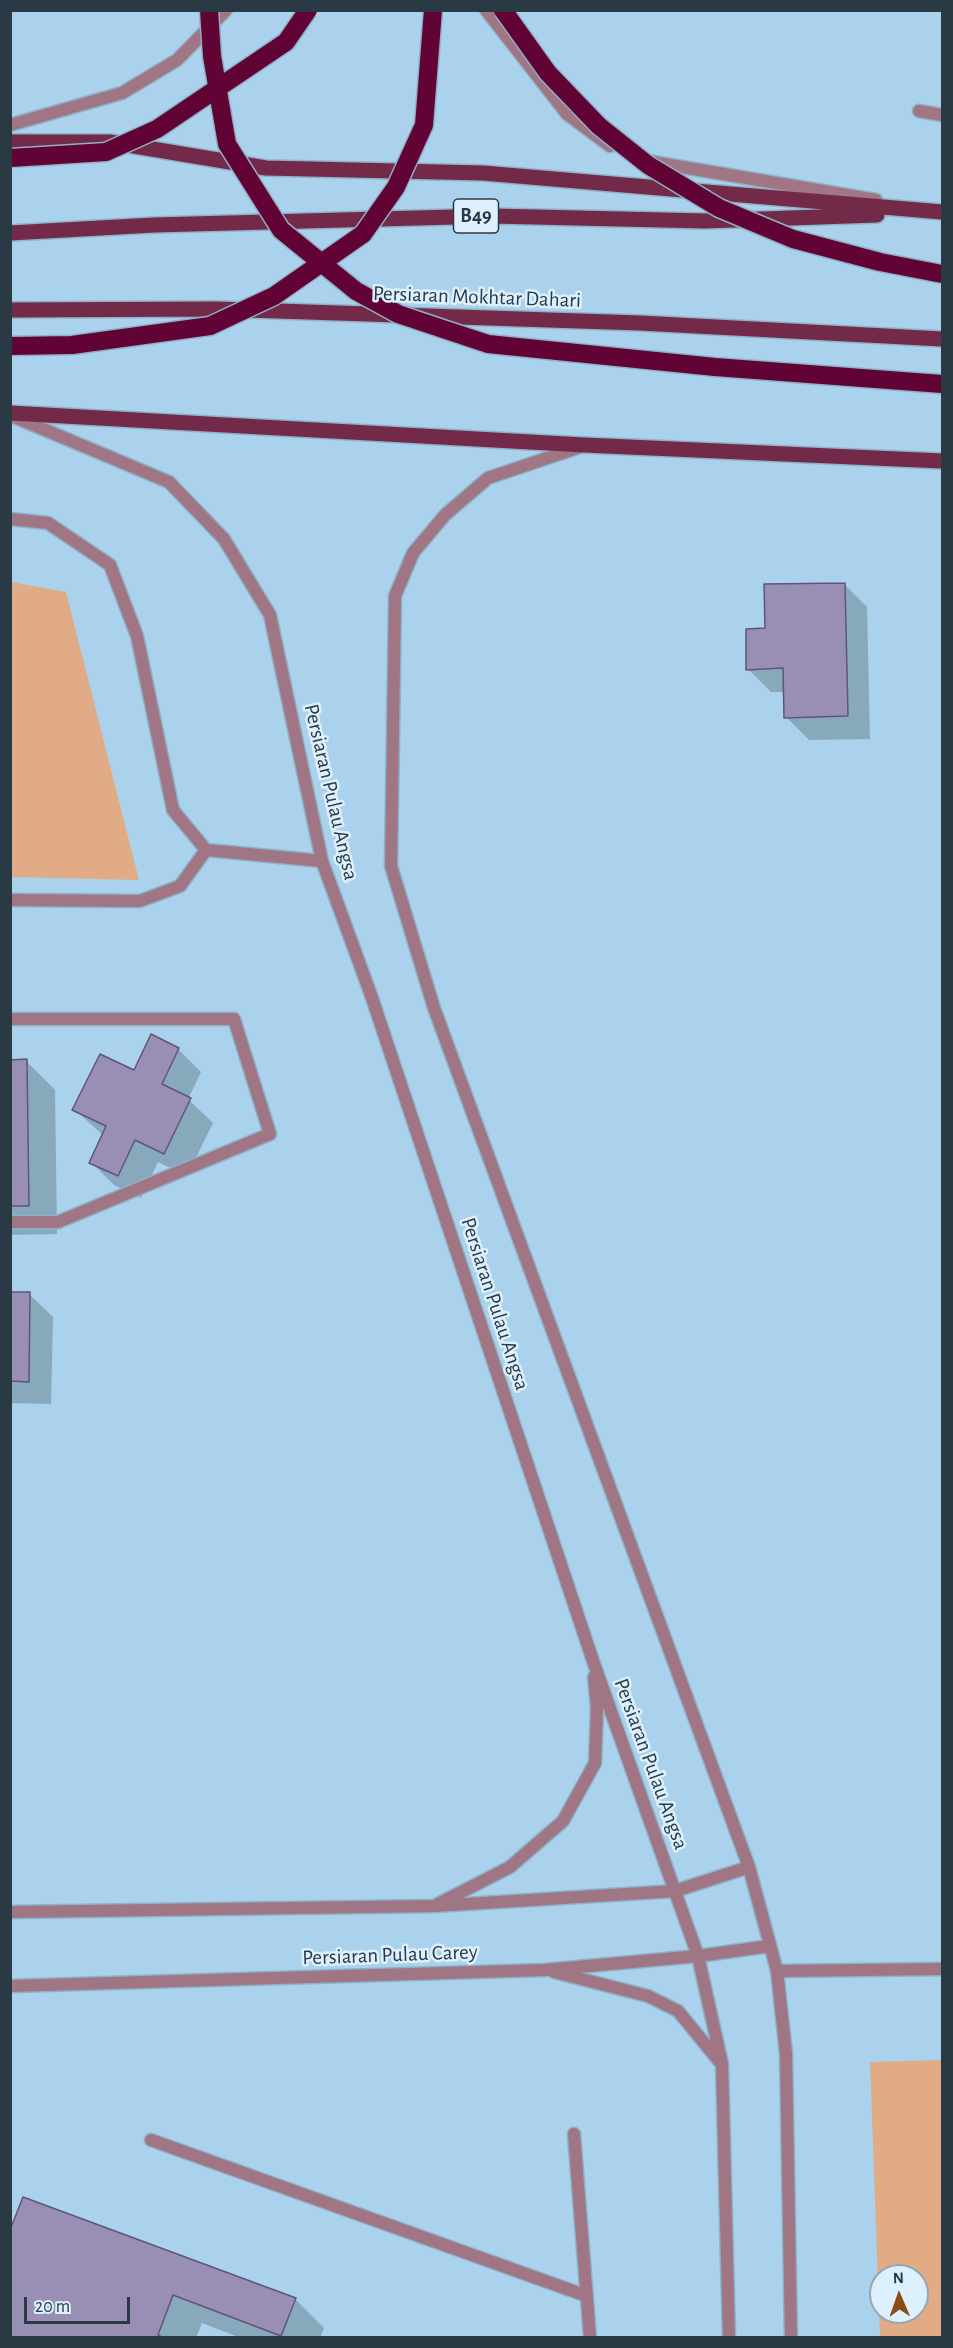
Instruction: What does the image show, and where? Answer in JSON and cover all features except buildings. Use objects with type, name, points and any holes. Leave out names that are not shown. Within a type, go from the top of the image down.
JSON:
[{"type":"highway","points":[[209,10],[212,56],[227,144],[245,173],[281,230],[356,291],[398,314],[488,344],[715,367],[942,384]]},
{"type":"highway","points":[[10,158],[106,152],[157,129],[286,42],[308,10]]},
{"type":"highway","points":[[10,346],[72,345],[210,326],[274,296],[363,234],[396,187],[424,125],[433,10]]},
{"type":"highway","points":[[503,10],[548,73],[599,126],[648,165],[719,208],[793,239],[880,262],[942,274]]},
{"type":"main road","points":[[10,142],[110,141],[266,168],[483,173],[942,212]]},
{"type":"main road","name":"B49","points":[[10,233],[165,225],[492,216],[705,221],[942,212]]},
{"type":"main road","name":"Persiaran Mokhtar Dahari","points":[[10,310],[217,309],[640,323],[942,339]]},
{"type":"main road","points":[[10,414],[584,446],[942,461]]},
{"type":"street","points":[[10,125],[122,93],[177,60],[226,10]]},
{"type":"street","points":[[486,10],[567,114],[627,158],[942,212]]},
{"type":"street","points":[[919,111],[942,115]]},
{"type":"street","name":"Persiaran Pulau Angsa","points":[[10,414],[168,482],[224,539],[270,615],[322,861],[371,994],[593,1661],[698,1956],[722,2064],[729,2337]]},
{"type":"street","name":"Persiaran Pulau Angsa","points":[[584,446],[488,478],[445,515],[413,553],[395,596],[391,866],[438,1019],[749,1867],[777,1971],[786,2054],[791,2337]]},
{"type":"street","points":[[10,519],[48,523],[110,565],[137,636],[174,810],[206,850],[322,861]]},
{"type":"street","points":[[10,900],[140,902],[180,886],[206,850]]},
{"type":"street","points":[[10,1019],[234,1019],[270,1134],[58,1222],[10,1222]]},
{"type":"street","points":[[434,1906],[510,1867],[563,1821],[595,1763],[597,1708],[593,1661]]},
{"type":"street","points":[[10,1912],[434,1906],[675,1891],[749,1867]]},
{"type":"street","name":"Persiaran Pulau Carey","points":[[10,1986],[544,1970],[698,1956],[770,1946]]},
{"type":"street","points":[[777,1971],[942,1969]]},
{"type":"street","points":[[544,1970],[648,1996],[678,2011],[722,2064]]},
{"type":"street","points":[[574,2134],[590,2337]]},
{"type":"street","points":[[151,2140],[587,2296]]},
{"type":"shaded area","points":[[11,582],[66,592],[139,880],[11,877]]},
{"type":"shaded area","points":[[942,2060],[942,2337],[880,2337],[880,2324],[929,2324],[929,2264],[877,2264],[870,2062]]}]
